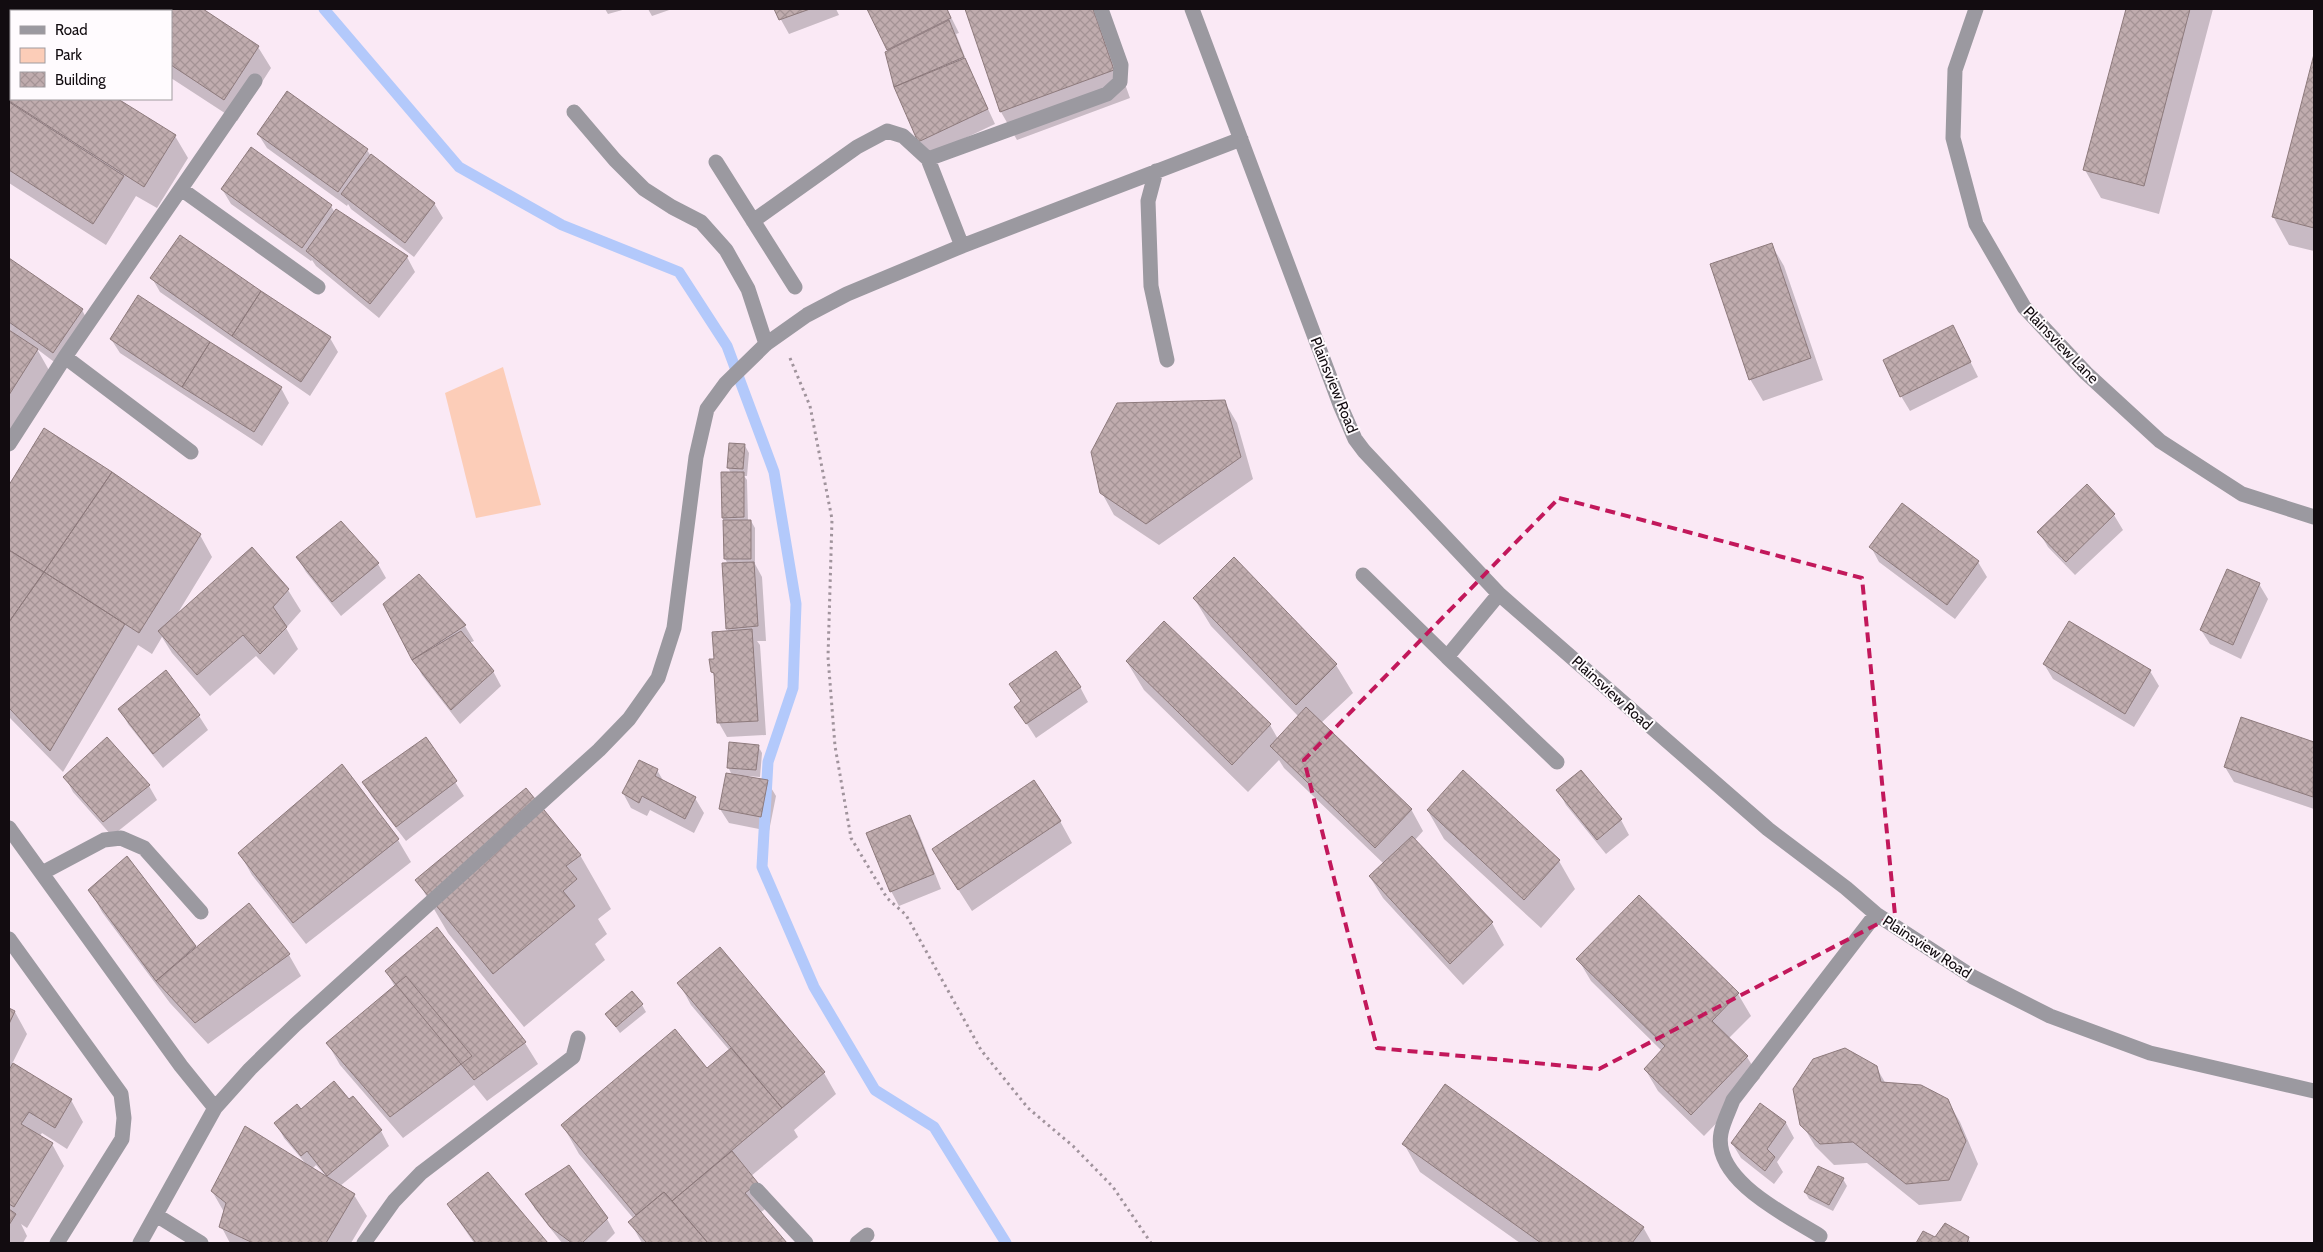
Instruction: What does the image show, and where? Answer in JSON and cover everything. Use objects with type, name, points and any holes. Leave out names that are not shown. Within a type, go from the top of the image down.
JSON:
[{"type":"street","points":[[928,159],[1107,94],[1120,82],[1121,65],[1101,9]]},
{"type":"street","name":"Plainsview Road","points":[[1192,9],[1341,408],[1355,439],[1364,451],[1500,594],[1768,829],[1846,888],[1876,914],[1973,977],[2050,1016],[2150,1054],[2314,1091]]},
{"type":"street","name":"Plainsview Lane","points":[[1976,9],[1955,70],[1953,138],[1976,224],[2024,307],[2086,373],[2160,441],[2242,494],[2314,517]]},
{"type":"street","points":[[9,444],[64,357],[255,81]]},
{"type":"street","points":[[574,112],[615,160],[644,189],[672,207],[701,222],[726,250],[748,289],[766,344]]},
{"type":"street","points":[[753,221],[857,147],[887,131],[903,136],[928,159],[962,246]]},
{"type":"street","points":[[140,1243],[215,1108],[250,1069],[295,1025],[436,900],[599,750],[629,719],[658,678],[674,628],[696,457],[707,409],[726,383],[766,344],[807,315],[847,294],[962,246],[1240,140]]},
{"type":"street","points":[[716,162],[795,287]]},
{"type":"street","points":[[1156,171],[1148,201],[1151,286],[1167,360]]},
{"type":"street","points":[[181,189],[318,287]]},
{"type":"street","points":[[64,357],[191,452]]},
{"type":"street","points":[[1363,575],[1557,762]]},
{"type":"street","points":[[1447,657],[1500,594]]},
{"type":"street","points":[[9,828],[181,1066],[215,1108]]},
{"type":"street","points":[[42,874],[104,840],[121,838],[144,848],[201,912]]},
{"type":"street","points":[[1820,1236],[1747,1190],[1725,1164],[1720,1135],[1733,1100],[1876,914]]},
{"type":"street","points":[[9,939],[121,1094],[124,1118],[122,1139],[57,1243]]},
{"type":"street","points":[[364,1243],[394,1201],[421,1173],[572,1057],[578,1038]]},
{"type":"street","points":[[756,1190],[806,1243]]},
{"type":"street","points":[[156,1215],[200,1243]]},
{"type":"path","points":[[781,335],[810,406],[832,519],[828,657],[835,746],[851,838],[887,898],[906,914],[981,1050],[1028,1108],[1073,1146],[1113,1186],[1151,1243]]},
{"type":"highlighted area","points":[[1559,498],[1862,578],[1895,915],[1599,1069],[1377,1048],[1304,760]]},
{"type":"green space","points":[[503,367],[541,505],[476,518],[445,393]]},
{"type":"building","points":[[86,9],[203,9],[259,46],[224,100],[172,66],[172,10]]},
{"type":"building","points":[[774,9],[810,9],[779,20]]},
{"type":"building","points":[[867,9],[947,9],[951,18],[887,50]]},
{"type":"building","points":[[965,9],[1093,9],[1114,70],[1000,112]]},
{"type":"building","points":[[2126,9],[2190,9],[2144,186],[2083,170]]},
{"type":"building","points":[[949,20],[964,57],[894,87],[885,52]]},
{"type":"building","points":[[9,29],[10,100],[120,100],[176,135],[144,187],[9,101]]},
{"type":"building","points":[[2314,54],[2314,228],[2272,217]]},
{"type":"building","points":[[965,58],[988,109],[918,142],[894,87]]},
{"type":"building","points":[[287,91],[368,149],[338,192],[257,134]]},
{"type":"building","points":[[9,102],[124,176],[93,224],[9,170]]},
{"type":"building","points":[[251,147],[332,205],[302,248],[221,189]]},
{"type":"building","points":[[371,154],[435,203],[405,243],[341,194]]},
{"type":"building","points":[[336,209],[408,256],[370,304],[306,251]]},
{"type":"building","points":[[180,235],[261,291],[232,336],[150,278]]},
{"type":"building","points":[[1772,243],[1811,358],[1749,380],[1710,264]]},
{"type":"building","points":[[9,258],[83,309],[53,353],[9,322]]},
{"type":"building","points":[[261,291],[331,337],[301,382],[232,336]]},
{"type":"building","points":[[138,295],[210,342],[182,387],[110,339]]},
{"type":"building","points":[[1953,325],[1971,362],[1900,397],[1883,360]]},
{"type":"building","points":[[9,330],[38,349],[9,395]]},
{"type":"building","points":[[210,342],[282,387],[254,432],[182,387]]},
{"type":"building","points":[[1225,400],[1241,457],[1146,524],[1100,493],[1091,452],[1117,403]]},
{"type":"building","points":[[44,428],[112,472],[44,572],[9,550],[9,485]]},
{"type":"building","points":[[729,443],[745,444],[743,469],[727,468]]},
{"type":"building","points":[[112,472],[201,534],[139,633],[44,572]]},
{"type":"building","points":[[721,472],[744,472],[744,517],[722,518]]},
{"type":"building","points":[[2087,484],[2115,514],[2066,562],[2037,532]]},
{"type":"building","points":[[1902,503],[1979,561],[1947,605],[1869,547]]},
{"type":"building","points":[[723,520],[751,520],[751,559],[724,559]]},
{"type":"building","points":[[341,521],[379,563],[332,602],[296,557]]},
{"type":"building","points":[[252,547],[289,589],[273,607],[287,627],[260,654],[243,635],[197,675],[158,631]]},
{"type":"building","points":[[9,550],[44,572],[9,622]]},
{"type":"building","points":[[1234,557],[1337,664],[1296,705],[1193,598]]},
{"type":"building","points":[[754,562],[758,626],[726,629],[722,563]]},
{"type":"building","points":[[2227,569],[2260,583],[2233,645],[2200,630]]},
{"type":"building","points":[[44,572],[125,624],[50,751],[9,708],[9,622]]},
{"type":"building","points":[[419,574],[466,625],[412,660],[383,604]]},
{"type":"building","points":[[1164,621],[1271,724],[1232,765],[1126,661]]},
{"type":"building","points":[[2069,621],[2151,670],[2125,714],[2043,664]]},
{"type":"building","points":[[752,629],[758,721],[717,723],[714,673],[711,672],[709,659],[714,659],[712,632]]},
{"type":"building","points":[[461,631],[494,671],[451,710],[412,660]]},
{"type":"building","points":[[1056,651],[1081,687],[1026,724],[1014,707],[1021,701],[1009,684]]},
{"type":"building","points":[[166,670],[200,715],[153,754],[118,709]]},
{"type":"building","points":[[1306,707],[1412,809],[1375,848],[1270,746]]},
{"type":"building","points":[[2241,717],[2314,742],[2313,797],[2224,767]]},
{"type":"building","points":[[107,737],[150,785],[103,822],[63,777]]},
{"type":"building","points":[[426,737],[457,781],[396,827],[362,782]]},
{"type":"building","points":[[729,742],[759,745],[756,770],[727,768]]},
{"type":"building","points":[[639,760],[658,769],[655,776],[696,797],[685,819],[642,796],[639,803],[622,793]]},
{"type":"building","points":[[342,764],[399,839],[293,923],[238,853]]},
{"type":"building","points":[[1463,770],[1560,860],[1524,900],[1427,810]]},
{"type":"building","points":[[1581,770],[1622,819],[1597,840],[1556,790]]},
{"type":"building","points":[[726,773],[768,780],[761,817],[719,809]]},
{"type":"building","points":[[1034,780],[1061,821],[958,890],[932,849]]},
{"type":"building","points":[[526,788],[581,855],[566,866],[577,879],[563,891],[575,906],[493,974],[415,880]]},
{"type":"building","points":[[910,815],[934,874],[890,892],[866,833]]},
{"type":"building","points":[[1412,836],[1493,922],[1450,964],[1369,876]]},
{"type":"building","points":[[127,856],[196,946],[156,981],[88,890]]},
{"type":"building","points":[[1639,895],[1739,993],[1712,1021],[1748,1056],[1691,1115],[1644,1069],[1665,1046],[1576,959]]},
{"type":"building","points":[[249,903],[290,954],[195,1023],[156,981]]},
{"type":"building","points":[[437,927],[526,1042],[474,1080],[385,971]]},
{"type":"building","points":[[720,947],[825,1072],[782,1108],[677,983]]},
{"type":"building","points":[[406,976],[472,1056],[390,1117],[326,1043]]},
{"type":"building","points":[[632,991],[643,1004],[616,1027],[605,1014]]},
{"type":"building","points":[[9,1008],[15,1011],[9,1024]]},
{"type":"building","points":[[675,1029],[707,1068],[731,1048],[782,1108],[672,1201],[664,1192],[636,1215],[561,1125]]},
{"type":"building","points":[[1845,1048],[1877,1066],[1881,1082],[1921,1085],[1948,1099],[1966,1141],[1949,1180],[1906,1184],[1853,1142],[1820,1144],[1800,1125],[1793,1089],[1813,1059]]},
{"type":"building","points":[[13,1063],[72,1099],[55,1128],[29,1112],[21,1124],[53,1143],[14,1207],[9,1204],[9,1070]]},
{"type":"building","points":[[334,1081],[349,1099],[353,1096],[382,1130],[327,1176],[307,1151],[301,1156],[274,1123],[297,1104],[301,1109]]},
{"type":"building","points":[[1445,1084],[1644,1227],[1632,1243],[1541,1243],[1402,1144]]},
{"type":"building","points":[[1760,1103],[1786,1122],[1767,1149],[1775,1157],[1765,1171],[1731,1143]]},
{"type":"building","points":[[245,1126],[355,1194],[326,1243],[253,1243],[219,1227],[226,1203],[211,1191]]},
{"type":"building","points":[[732,1151],[758,1183],[745,1193],[787,1243],[708,1243],[672,1201]]},
{"type":"building","points":[[569,1165],[608,1218],[582,1243],[572,1243],[550,1227],[525,1194]]},
{"type":"building","points":[[1818,1166],[1844,1178],[1829,1205],[1804,1192]]},
{"type":"building","points":[[488,1172],[548,1243],[476,1243],[447,1204]]},
{"type":"building","points":[[664,1192],[708,1243],[647,1243],[628,1222]]},
{"type":"building","points":[[9,1209],[16,1214],[9,1225]]},
{"type":"building","points":[[1945,1223],[1969,1237],[1967,1243],[1916,1243],[1923,1231],[1935,1237]]},
{"type":"waterway","points":[[324,9],[459,167],[562,225],[679,272],[727,346],[774,472],[796,604],[793,688],[768,762],[762,867],[814,987],[875,1090],[934,1127],[1006,1243]]}]
